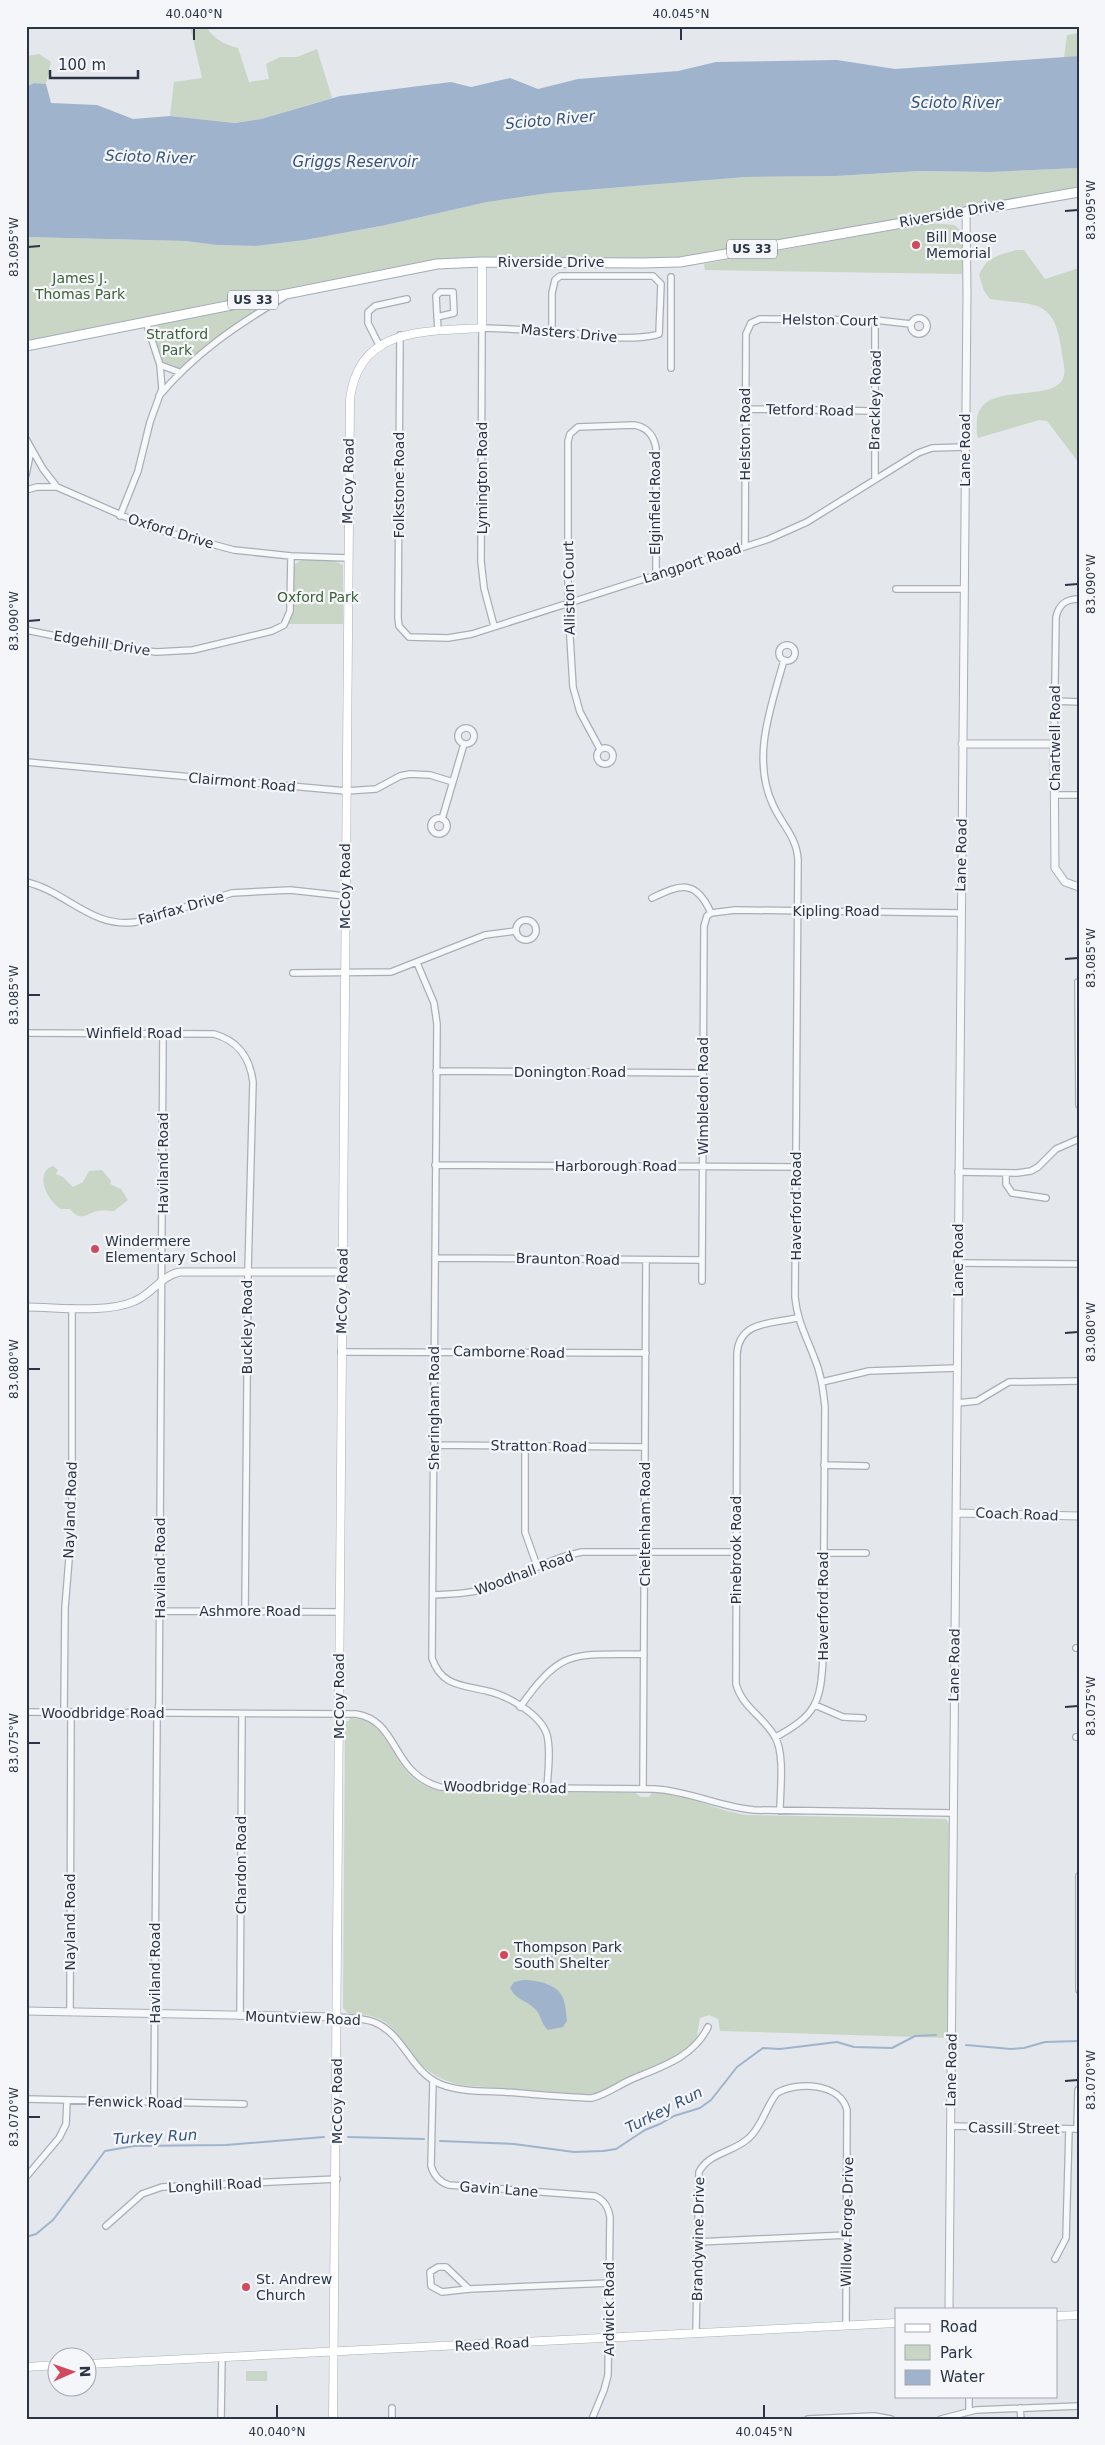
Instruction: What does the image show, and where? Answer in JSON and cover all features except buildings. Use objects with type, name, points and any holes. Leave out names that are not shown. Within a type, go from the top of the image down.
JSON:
[{"type":"main road","name":"Riverside Drive","points":[[26,346],[413,268],[482,262],[680,262],[1079,192]]},
{"type":"main road","points":[[482,262],[482,328]]},
{"type":"main road","name":"McCoy Road","points":[[333,2419],[345,896],[351,390],[355,375],[363,362],[380,345],[400,335],[482,328]]},
{"type":"main road","points":[[1058,2316],[1079,2315]]},
{"type":"main road","name":"Reed Road","points":[[98,2363],[895,2323]]},
{"type":"main road","points":[[26,2367],[48,2366]]},
{"type":"street","name":"Lane Road","points":[[949,2308],[966,211]]},
{"type":"street","points":[[552,331],[552,293],[554,280],[560,276],[653,276],[661,284],[657,335]]},
{"type":"street","points":[[670,368],[671,277]]},
{"type":"street","points":[[160,396],[179,372],[226,334],[292,292]]},
{"type":"street","points":[[437,317],[454,314],[452,292],[438,294],[437,317],[438,331]]},
{"type":"street","points":[[380,345],[368,323],[368,312],[375,306],[407,299]]},
{"type":"street","name":"Helston Court","points":[[750,323],[760,319],[875,320],[911,324]]},
{"type":"street","name":"Brackley Road","points":[[875,320],[875,479]]},
{"type":"street","points":[[120,516],[138,471],[150,422],[160,396],[162,380],[160,365],[146,322]]},
{"type":"street","name":"Helston Road","points":[[745,546],[746,334],[750,323]]},
{"type":"street","name":"Masters Drive","points":[[482,328],[552,331],[629,338],[657,335],[669,330]]},
{"type":"street","name":"Lymington Road","points":[[482,328],[482,561],[487,604],[494,626]]},
{"type":"street","name":"Folkstone Road","points":[[400,335],[398,618],[399,626],[404,633]]},
{"type":"street","points":[[160,365],[179,372]]},
{"type":"street","name":"Tetford Road","points":[[746,410],[874,411]]},
{"type":"street","name":"Alliston Court","points":[[600,749],[580,712],[573,687],[568,604],[568,441],[571,432],[579,426],[634,425],[643,427],[650,433]]},
{"type":"street","name":"Elginfield Road","points":[[650,433],[656,448],[656,575]]},
{"type":"street","name":"Oxford Drive","points":[[26,439],[43,469],[57,487],[120,516],[170,534],[244,551],[291,556],[348,558]]},
{"type":"street","name":"Langport Road","points":[[404,633],[416,638],[448,638],[472,634],[745,546],[792,530],[918,453],[932,448],[965,447]]},
{"type":"street","points":[[26,475],[31,448]]},
{"type":"street","points":[[26,490],[38,487],[57,487]]},
{"type":"street","name":"Edgehill Drive","points":[[26,630],[115,648],[157,652],[193,650],[272,631],[284,625],[290,611],[291,556]]},
{"type":"street","points":[[896,589],[964,589]]},
{"type":"street","name":"Chartwell Road","points":[[1079,599],[1060,606],[1056,617],[1054,744],[1054,863],[1057,874],[1066,882],[1079,887]]},
{"type":"street","name":"Haverford Road","points":[[776,1737],[798,1726],[815,1705],[822,1680],[824,1553],[825,1407],[822,1382],[815,1357],[797,1318],[798,860],[796,842],[772,805],[762,763],[764,737],[784,660]]},
{"type":"street","points":[[1055,701],[1079,702]]},
{"type":"street","points":[[442,819],[464,744]]},
{"type":"street","points":[[962,744],[1054,744]]},
{"type":"street","name":"Clairmont Road","points":[[26,762],[346,791],[376,790],[400,776],[410,774],[430,774],[453,782]]},
{"type":"street","points":[[1054,795],[1079,795]]},
{"type":"street","name":"Fairfax Drive","points":[[26,882],[50,891],[90,915],[122,923],[135,922],[232,894],[290,890],[345,896]]},
{"type":"street","points":[[652,898],[672,889],[692,888],[698,892],[711,913]]},
{"type":"street","name":"Kipling Road","points":[[711,913],[718,911],[798,911],[961,913]]},
{"type":"street","name":"Wimbledon Road","points":[[702,1281],[704,926],[706,919],[711,913]]},
{"type":"street","points":[[293,973],[385,973],[417,963],[485,935],[515,931]]},
{"type":"street","name":"Sheringham Road","points":[[417,963],[434,1003],[436,1072],[432,1650],[438,1671],[448,1682],[457,1686],[493,1692],[520,1707],[539,1721],[547,1736],[547,1788]]},
{"type":"street","points":[[1078,982],[1079,1105]]},
{"type":"street","name":"Winfield Road","points":[[26,1033],[214,1034],[239,1047]]},
{"type":"street","name":"Haviland Road","points":[[154,2102],[164,1033]]},
{"type":"street","name":"Buckley Road","points":[[239,1047],[249,1063],[253,1082],[248,1271],[245,1611]]},
{"type":"street","name":"Donington Road","points":[[436,1072],[703,1073]]},
{"type":"street","points":[[958,1172],[1006,1173],[1031,1171],[1056,1150],[1079,1139]]},
{"type":"street","name":"Harborough Road","points":[[435,1165],[796,1168]]},
{"type":"street","points":[[1006,1173],[1006,1184],[1012,1193],[1046,1198]]},
{"type":"street","name":"Braunton Road","points":[[435,1258],[701,1260]]},
{"type":"street","name":"Cheltenham Road","points":[[643,1789],[646,1260]]},
{"type":"street","points":[[958,1263],[1079,1264]]},
{"type":"street","points":[[26,1307],[124,1306],[147,1295],[170,1274],[180,1272],[342,1272]]},
{"type":"street","name":"Nayland Road","points":[[64,1712],[65,1608],[72,1522],[72,1308]]},
{"type":"street","name":"Pinebrook Road","points":[[776,1737],[747,1706],[736,1684],[738,1344],[742,1334],[750,1329],[797,1318]]},
{"type":"street","name":"Camborne Road","points":[[341,1352],[646,1353]]},
{"type":"street","points":[[822,1382],[869,1371],[957,1368]]},
{"type":"street","points":[[957,1403],[977,1401],[1009,1382],[1079,1381]]},
{"type":"street","name":"Stratton Road","points":[[433,1445],[646,1446]]},
{"type":"street","points":[[525,1446],[525,1532],[537,1566]]},
{"type":"street","points":[[824,1465],[866,1466]]},
{"type":"street","name":"Coach Road","points":[[956,1513],[1079,1516]]},
{"type":"street","name":"Woodhall Road","points":[[433,1595],[470,1593],[486,1589],[557,1558],[582,1552],[736,1552]]},
{"type":"street","points":[[824,1553],[866,1553]]},
{"type":"street","name":"Ashmore Road","points":[[159,1611],[340,1612]]},
{"type":"street","points":[[520,1707],[540,1678],[557,1664],[568,1659],[587,1654],[644,1654]]},
{"type":"street","points":[[815,1705],[843,1717],[863,1718]]},
{"type":"street","name":"Woodbridge Road","points":[[26,1712],[356,1714],[372,1718],[384,1729],[411,1773],[429,1784],[452,1788],[643,1789],[682,1792],[710,1802],[739,1809],[953,1813]]},
{"type":"street","name":"Nayland Road","points":[[70,2012],[71,1712]]},
{"type":"street","name":"Chardon Road","points":[[240,2016],[242,1714]]},
{"type":"street","points":[[776,1737],[780,1756],[780,1811]]},
{"type":"street","points":[[1079,1876],[1079,1990]]},
{"type":"street","name":"Mountview Road","points":[[26,2011],[364,2020],[385,2028],[393,2034],[415,2065],[442,2085],[470,2090],[592,2098],[609,2093],[629,2081],[673,2062],[701,2041],[708,2027]]},
{"type":"street","name":"Gavin Lane","points":[[433,2080],[431,2166],[441,2182],[449,2185],[581,2195],[602,2199]]},
{"type":"street","name":"Brandywine Drive","points":[[696,2333],[698,2177],[702,2167],[712,2156],[739,2146],[750,2136],[760,2125],[777,2093],[795,2088],[828,2089],[842,2098],[846,2105],[848,2119]]},
{"type":"street","points":[[1078,2090],[1078,2129]]},
{"type":"street","name":"Fenwick Road","points":[[26,2099],[244,2104]]},
{"type":"street","points":[[26,2177],[59,2138],[66,2124],[68,2100]]},
{"type":"street","name":"Willow Forge Drive","points":[[846,2325],[848,2119]]},
{"type":"street","name":"Cassill Street","points":[[950,2126],[1078,2129]]},
{"type":"street","points":[[1055,2259],[1066,2238],[1069,2129]]},
{"type":"street","name":"Longhill Road","points":[[106,2226],[142,2194],[162,2188],[336,2178]]},
{"type":"street","name":"Ardwick Road","points":[[592,2419],[604,2390],[608,2374],[610,2217],[608,2208],[602,2199]]},
{"type":"street","points":[[697,2242],[847,2235]]},
{"type":"street","points":[[469,2289],[446,2267],[438,2267],[430,2272],[429,2282],[433,2289],[438,2291],[609,2283]]},
{"type":"street","points":[[221,2419],[222,2357]]},
{"type":"street","points":[[968,2411],[969,2398]]},
{"type":"street","points":[[942,2419],[968,2411],[1079,2406]]},
{"type":"street","points":[[392,2408],[392,2419]]},
{"type":"street","points":[[1020,2408],[1021,2419]]},
{"type":"street","points":[[808,2419],[874,2416],[891,2419]]},
{"type":"green space","points":[[190,26],[206,26],[219,40],[238,48],[249,82],[269,79],[266,64],[280,57],[297,57],[317,49],[332,98],[261,119],[235,123],[170,116],[174,82],[202,78]]},
{"type":"green space","points":[[1079,33],[1079,56],[1064,58],[1067,35]]},
{"type":"green space","points":[[39,54],[51,62],[46,84],[34,83],[26,87],[26,56]]},
{"type":"green space","name":"James J. Thomas Park","points":[[1079,168],[1079,193],[684,261],[458,263],[26,346],[26,237],[185,241],[217,245],[256,246],[305,240],[386,225],[487,202],[549,193],[746,177],[836,176],[921,171],[990,172]]},
{"type":"green space","points":[[929,223],[954,225],[962,231],[962,274],[705,270],[704,264]]},
{"type":"green space","points":[[1016,250],[1024,250],[1045,279],[1079,268],[1079,463],[1047,421],[1039,420],[978,438],[977,420],[980,409],[988,401],[1013,394],[1052,388],[1060,383],[1064,376],[1059,336],[1055,323],[1049,314],[1041,308],[1032,305],[990,299],[984,291],[979,275],[989,260]]},
{"type":"green space","name":"Stratford Park","points":[[263,303],[263,307],[223,332],[179,369],[162,363],[152,331],[158,324]]},
{"type":"green space","name":"Oxford Park","points":[[302,560],[332,560],[343,565],[343,624],[288,624],[293,610],[294,567],[295,564]]},
{"type":"green space","points":[[53,1166],[58,1170],[56,1174],[63,1177],[73,1187],[83,1182],[89,1171],[102,1170],[111,1181],[110,1184],[121,1189],[128,1200],[114,1211],[98,1211],[84,1216],[78,1216],[70,1209],[61,1209],[47,1194],[43,1181],[47,1170]]},
{"type":"green space","points":[[350,1718],[366,1721],[377,1728],[410,1775],[423,1785],[441,1791],[635,1793],[641,1797],[649,1797],[652,1793],[663,1793],[746,1815],[946,1819],[949,1824],[948,2038],[720,2031],[718,2019],[709,2015],[700,2018],[696,2042],[668,2060],[625,2078],[597,2093],[587,2095],[460,2085],[436,2076],[420,2064],[390,2026],[374,2017],[349,2014],[343,2008],[345,1721],[349,1721]]},
{"type":"green space","points":[[246,2371],[267,2371],[267,2381],[246,2381]]},
{"type":"water","name":"Griggs Reservoir","points":[[1079,56],[1079,168],[990,172],[921,171],[836,176],[746,177],[549,193],[487,202],[386,225],[305,240],[256,246],[217,245],[185,241],[26,237],[26,87],[34,83],[46,84],[51,103],[97,105],[133,119],[170,116],[235,123],[261,119],[340,96],[451,82],[471,87],[510,78],[538,89],[578,79],[678,71],[716,62],[837,60],[895,69]]},
{"type":"water","points":[[523,1980],[547,1984],[562,1995],[567,2021],[563,2027],[548,2030],[537,2011],[512,1992],[510,1988],[514,1982]]},
{"type":"waterway","name":"Turkey Run","points":[[440,2141],[514,2144],[574,2152],[616,2149],[645,2130],[674,2116],[700,2108],[711,2100],[737,2067],[763,2048],[780,2049],[837,2042],[854,2047],[892,2048],[915,2036],[936,2035]]},
{"type":"waterway","name":"Turkey Run","points":[[966,2045],[1011,2049],[1024,2048],[1045,2042],[1079,2041]]},
{"type":"waterway","name":"Turkey Run","points":[[26,2237],[36,2234],[53,2220],[105,2151],[134,2146],[226,2145],[324,2137]]},
{"type":"waterway","name":"Turkey Run","points":[[348,2137],[424,2139]]},
{"type":"place","name":"Bill Moose Memorial","points":[[916,245]]},
{"type":"place","name":"Windermere Elementary School","points":[[95,1249]]},
{"type":"place","name":"Thompson Park South Shelter","points":[[504,1955]]},
{"type":"place","name":"St. Andrew Church","points":[[246,2287]]},
{"type":"water label","name":"Scioto River","points":[[956,103]]},
{"type":"water label","name":"Scioto River","points":[[550,120]]},
{"type":"water label","name":"Scioto River","points":[[150,157]]}]
